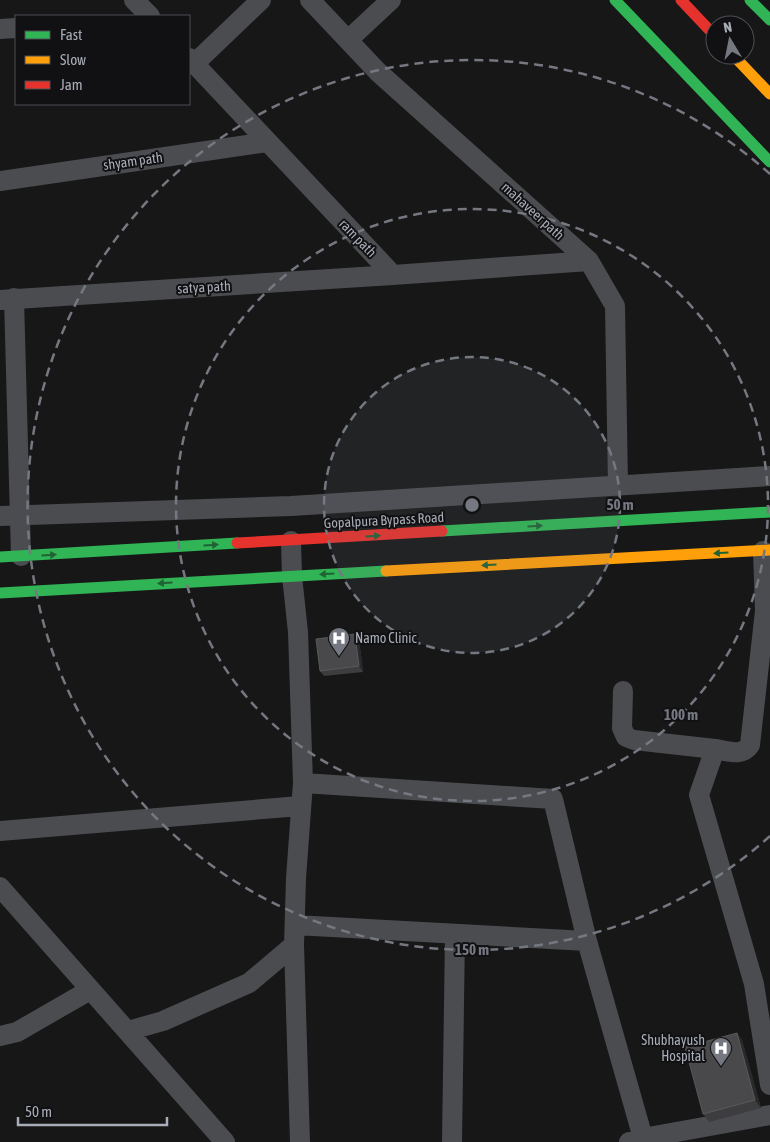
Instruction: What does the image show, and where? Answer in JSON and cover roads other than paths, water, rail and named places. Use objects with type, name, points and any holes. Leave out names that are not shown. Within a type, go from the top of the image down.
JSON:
[{"type":"main road","points":[[615,0],[770,162]]},
{"type":"main road","points":[[681,0],[705,25]]},
{"type":"main road","points":[[750,0],[770,20]]},
{"type":"main road","points":[[742,65],[770,94]]},
{"type":"main road","name":"Gopalpura Bypass Road","points":[[0,557],[770,512]]},
{"type":"main road","points":[[0,593],[766,550]]},
{"type":"street","points":[[192,61],[261,0]]},
{"type":"street","name":"mahaveer path","points":[[310,0],[378,72],[588,261],[615,306],[618,486]]},
{"type":"street","points":[[348,40],[391,0]]},
{"type":"street","points":[[129,15],[144,10]]},
{"type":"street","points":[[0,29],[15,28]]},
{"type":"street","name":"ram path","points":[[192,61],[393,275]]},
{"type":"street","name":"shyam path","points":[[0,181],[267,142]]},
{"type":"street","points":[[393,275],[588,261]]},
{"type":"street","name":"satya path","points":[[7,299],[393,275]]},
{"type":"street","points":[[7,299],[21,556]]},
{"type":"street","points":[[0,516],[291,506],[770,476]]},
{"type":"street","points":[[291,541],[292,576],[298,632],[303,783],[300,806],[294,945],[300,1142]]},
{"type":"street","points":[[623,691],[622,728],[626,737],[634,740],[740,753],[747,750],[750,745],[765,611],[766,550]]},
{"type":"street","points":[[715,749],[699,794],[762,982],[770,1085]]},
{"type":"street","points":[[303,783],[553,799],[636,1140],[770,1115]]},
{"type":"street","points":[[0,831],[300,806]]},
{"type":"street","points":[[0,887],[128,1031],[219,1140]]},
{"type":"street","points":[[295,925],[587,941]]},
{"type":"street","points":[[452,1142],[455,934]]},
{"type":"street","points":[[128,1031],[163,1020],[249,983],[294,945]]},
{"type":"street","points":[[0,1036],[17,1032],[90,990]]},
{"type":"place","name":"Namo Clinic","points":[[339,657]]},
{"type":"place","name":"Shubhayush Hospital","points":[[721,1067]]}]
